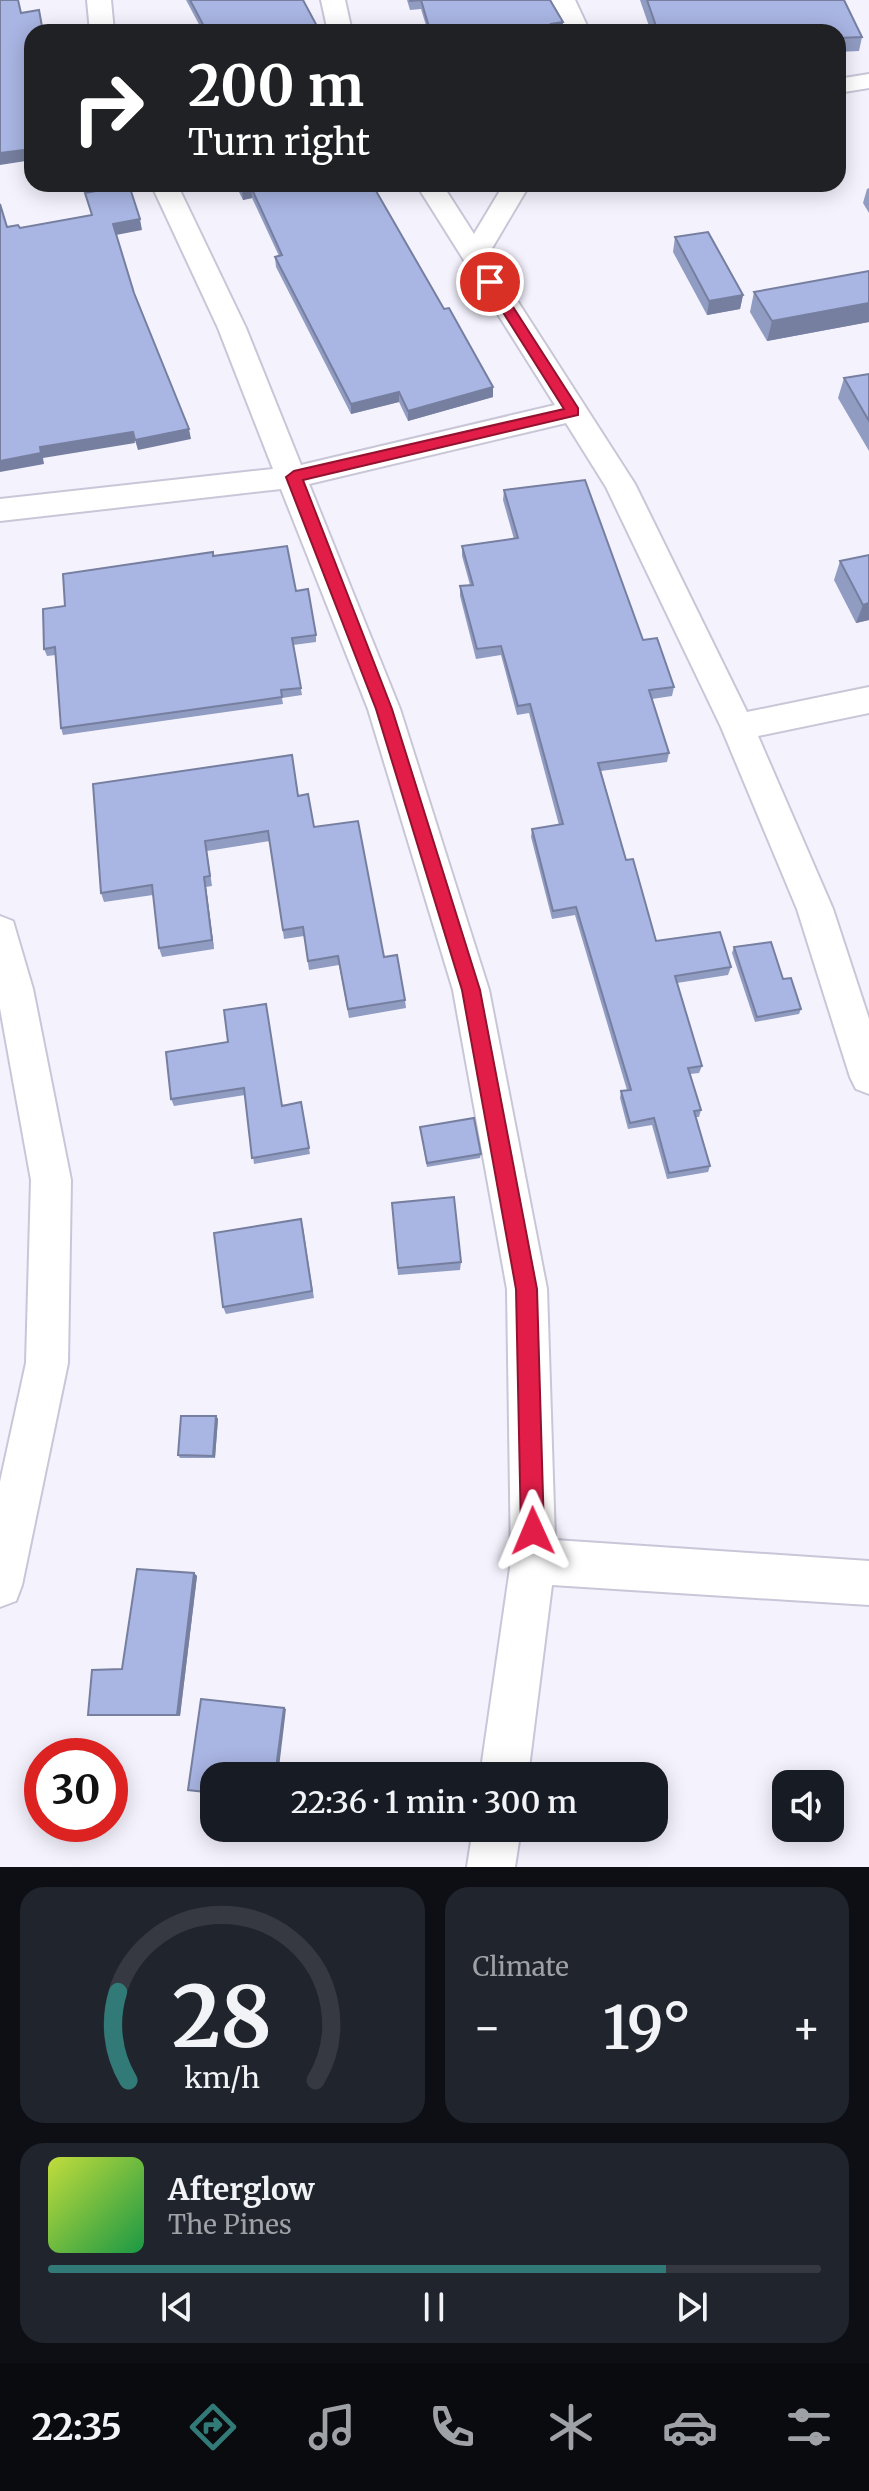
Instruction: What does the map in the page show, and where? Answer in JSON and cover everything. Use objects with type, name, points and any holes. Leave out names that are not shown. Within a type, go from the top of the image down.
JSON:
[{"type":"street","points":[[99,0],[101,24]]},
{"type":"street","points":[[333,0],[338,24]]},
{"type":"street","points":[[563,0],[574,24]]},
{"type":"street","points":[[846,85],[869,81]]},
{"type":"street","points":[[168,192],[232,328],[384,709],[471,990],[527,1289],[533,1561],[506,1762]]},
{"type":"street","points":[[434,192],[620,484],[738,727],[815,909],[869,1077]]},
{"type":"street","points":[[474,256],[512,192]]},
{"type":"street","points":[[0,510],[294,477],[573,411]]},
{"type":"street","points":[[738,727],[869,700]]},
{"type":"street","points":[[0,932],[15,989],[51,1180],[47,1363],[0,1585]]},
{"type":"street","points":[[533,1561],[869,1583]]},
{"type":"street","points":[[491,1867],[495,1842]]},
{"type":"building","points":[[0,0],[18,0],[21,13],[39,10],[42,24],[24,24],[24,150],[0,153]]},
{"type":"building","points":[[190,0],[303,0],[316,24],[203,24]]},
{"type":"building","points":[[421,0],[550,0],[563,22],[551,24],[428,24]]},
{"type":"building","points":[[647,0],[844,0],[862,37],[846,38],[846,24],[655,24]]},
{"type":"building","points":[[131,192],[140,219],[113,224],[134,293],[189,429],[135,440],[133,432],[40,447],[41,453],[0,461],[0,204],[7,227],[18,225],[20,228],[92,215],[85,193]]},
{"type":"building","points":[[253,192],[377,192],[444,309],[449,308],[493,387],[408,411],[399,392],[351,404],[275,257],[282,255]]},
{"type":"building","points":[[708,232],[743,295],[709,301],[675,237]]},
{"type":"building","points":[[869,271],[869,303],[772,321],[754,292]]},
{"type":"building","points":[[869,374],[869,421],[844,378]]},
{"type":"building","points":[[585,480],[643,640],[657,638],[674,687],[649,690],[669,753],[598,763],[626,860],[633,859],[656,941],[720,932],[731,967],[675,976],[702,1066],[688,1068],[701,1110],[694,1111],[710,1166],[669,1173],[654,1118],[630,1123],[621,1091],[631,1090],[576,907],[553,911],[532,829],[563,824],[530,704],[518,706],[501,646],[477,649],[460,586],[473,585],[462,546],[518,538],[504,490]]},
{"type":"building","points":[[287,546],[296,591],[308,589],[316,635],[292,638],[301,688],[281,690],[282,697],[61,728],[55,647],[44,649],[43,609],[65,606],[63,574],[213,552],[213,556]]},
{"type":"building","points":[[869,555],[869,603],[863,605],[840,561]]},
{"type":"building","points":[[292,755],[298,796],[308,794],[314,827],[358,821],[384,957],[397,955],[405,1000],[348,1009],[338,956],[308,961],[303,927],[283,930],[268,831],[205,841],[210,876],[204,877],[212,940],[159,948],[152,885],[101,893],[93,784]]},
{"type":"building","points":[[771,942],[783,979],[791,978],[801,1009],[757,1017],[734,947]]},
{"type":"building","points":[[266,1004],[282,1106],[301,1102],[309,1148],[252,1158],[244,1088],[171,1099],[166,1052],[228,1042],[224,1010]]},
{"type":"building","points":[[474,1118],[481,1154],[427,1163],[420,1127]]},
{"type":"building","points":[[454,1197],[461,1262],[398,1268],[392,1203]]},
{"type":"building","points":[[301,1219],[312,1291],[223,1307],[214,1233]]},
{"type":"building","points":[[181,1416],[216,1416],[213,1456],[178,1455]]},
{"type":"building","points":[[137,1569],[194,1573],[177,1715],[88,1715],[92,1670],[122,1669]]},
{"type":"building","points":[[201,1699],[284,1708],[277,1762],[200,1762],[200,1791],[188,1790]]},
{"type":"route","points":[[490,282],[573,411],[294,477],[384,709],[471,990],[527,1289],[533,1531]]}]
